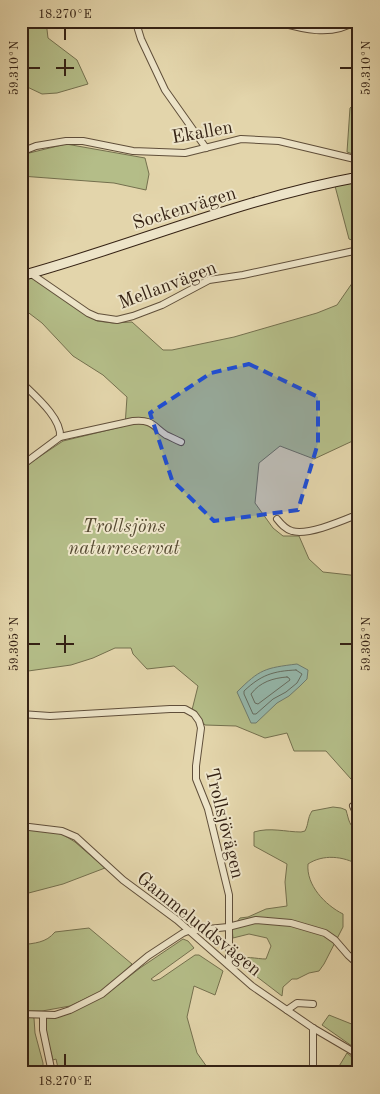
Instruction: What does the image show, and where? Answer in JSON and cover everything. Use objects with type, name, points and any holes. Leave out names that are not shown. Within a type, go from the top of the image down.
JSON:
[{"type":"street","points":[[124,21],[137,26],[148,21]]},
{"type":"street","points":[[274,21],[318,31],[342,28],[355,21]]},
{"type":"street","points":[[137,26],[141,39],[165,90],[206,148]]},
{"type":"street","name":"Ekallen","points":[[21,152],[36,146],[66,141],[134,151],[184,153],[242,139],[279,141],[359,160]]},
{"type":"street","name":"Sockenvägen","points":[[26,275],[291,191],[359,178]]},
{"type":"street","name":"Mellanvägen","points":[[26,275],[97,318],[117,320],[162,305],[209,280],[243,275],[354,251]]},
{"type":"street","points":[[21,382],[55,420],[60,429],[60,437]]},
{"type":"street","points":[[21,466],[60,437],[139,420],[153,423],[165,434],[181,442]]},
{"type":"street","points":[[277,519],[283,526],[295,532],[320,528],[359,514]]},
{"type":"street","name":"Trollsjövägen","points":[[21,714],[50,716],[170,709],[185,709],[194,714],[201,728],[196,779],[208,809],[229,895],[230,965]]},
{"type":"street","points":[[353,806],[359,819]]},
{"type":"street","name":"Gammeluddsvägen","points":[[21,826],[53,829],[70,833],[123,880],[177,920],[252,986],[313,1028],[359,1056]]},
{"type":"street","points":[[21,1014],[55,1015],[102,994],[148,956],[188,931],[228,927],[256,920],[291,923],[315,929],[334,940],[359,965]]},
{"type":"street","points":[[287,1010],[297,1003],[313,1004]]},
{"type":"street","points":[[43,1015],[43,1030],[52,1073]]},
{"type":"street","points":[[313,1028],[313,1073]]},
{"type":"highlighted area","points":[[249,364],[318,397],[318,443],[298,510],[214,521],[172,480],[150,413],[211,373]]},
{"type":"green space","points":[[21,21],[46,21],[48,38],[77,60],[88,84],[57,93],[42,94],[21,84]]},
{"type":"green space","points":[[359,100],[359,156],[347,152],[350,108]]},
{"type":"green space","points":[[66,144],[145,158],[149,174],[146,190],[114,183],[21,176],[21,155]]},
{"type":"green space","points":[[359,182],[359,249],[357,242],[349,239],[335,186]]},
{"type":"green space","name":"Trollsjöns naturreservat","points":[[352,254],[359,255],[359,438],[314,459],[280,446],[259,463],[255,503],[273,528],[283,536],[299,536],[309,559],[323,572],[359,576],[359,788],[326,751],[294,751],[287,733],[265,738],[236,726],[205,725],[192,710],[198,686],[174,666],[147,669],[133,654],[131,648],[115,648],[71,665],[21,672],[21,469],[63,441],[125,426],[127,397],[103,375],[73,356],[42,323],[21,307],[21,279],[30,277],[97,321],[113,323],[132,322],[163,350],[172,350],[234,337],[317,313],[337,305],[355,279]]},
{"type":"green space","points":[[333,807],[346,810],[351,825],[359,831],[359,865],[333,857],[320,859],[308,864],[308,872],[313,887],[323,900],[343,914],[343,927],[319,971],[292,979],[283,987],[282,996],[235,960],[247,957],[266,959],[271,946],[267,938],[249,934],[233,938],[232,928],[240,918],[248,917],[266,909],[287,906],[285,882],[287,864],[254,846],[254,832],[266,830],[305,831],[312,811]]},
{"type":"green space","points":[[21,828],[62,834],[75,842],[105,868],[63,884],[21,895]]},
{"type":"green space","points":[[89,928],[132,964],[106,989],[70,1006],[42,1011],[21,1011],[21,945],[44,940],[55,932]]},
{"type":"green space","points":[[183,939],[188,941],[194,948],[151,979],[154,981],[160,979],[195,955],[199,955],[223,971],[215,995],[194,986],[187,1017],[197,1053],[213,1073],[55,1073],[55,1069],[58,1068],[56,1059],[53,1060],[44,1026],[45,1017],[108,993],[140,968]]},
{"type":"green space","points":[[329,1015],[359,1027],[359,1051],[322,1025]]},
{"type":"green space","points":[[30,1016],[34,1018],[35,1033],[43,1069],[39,1073],[21,1073],[21,1017]]},
{"type":"green space","points":[[347,1053],[359,1063],[359,1072],[335,1073]]},
{"type":"water","points":[[297,664],[308,670],[307,679],[256,723],[251,723],[237,692],[252,678],[264,671]]}]
